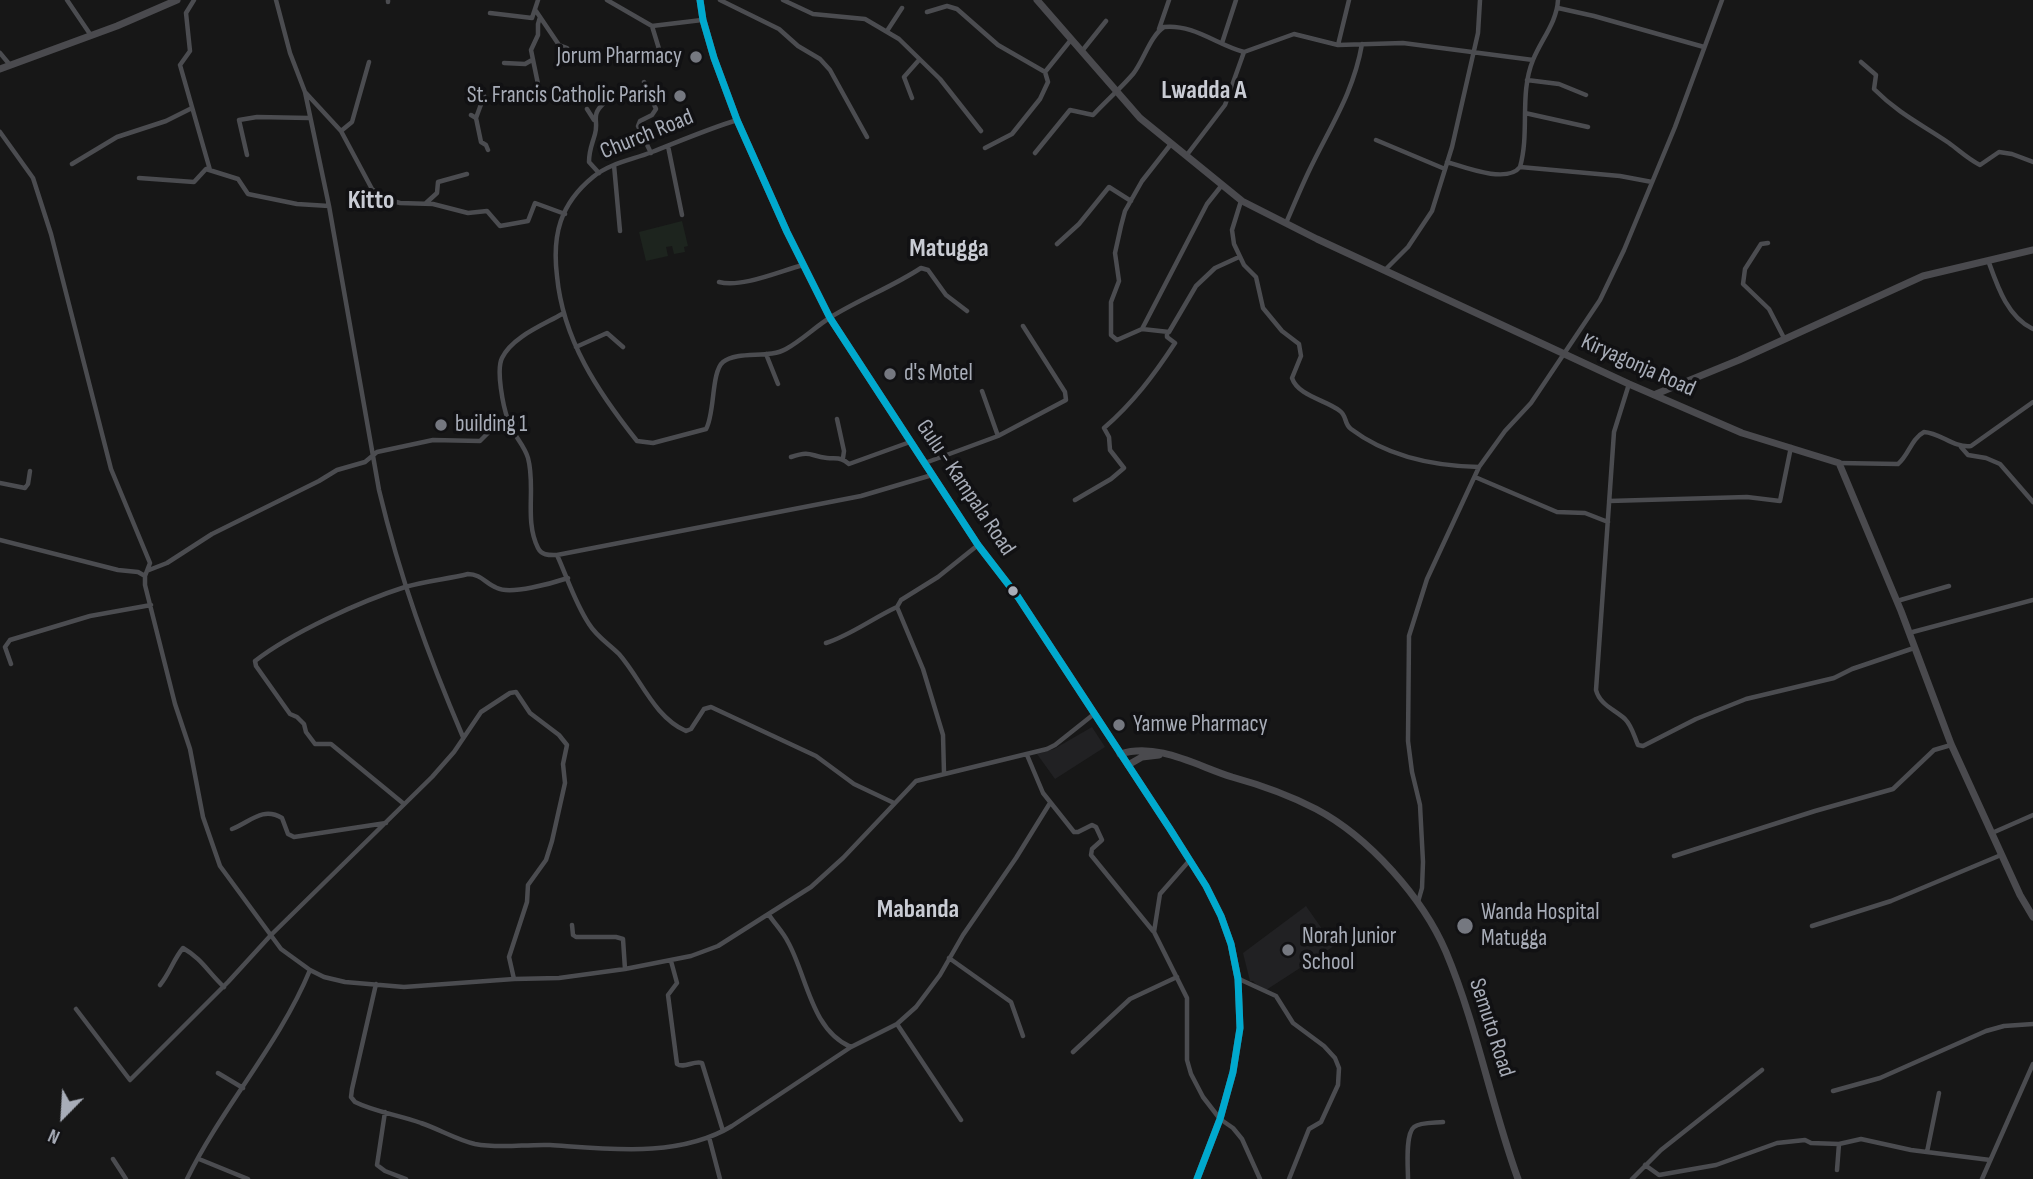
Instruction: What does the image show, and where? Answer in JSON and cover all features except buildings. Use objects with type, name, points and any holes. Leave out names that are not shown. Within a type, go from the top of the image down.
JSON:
[{"type":"main road","name":"Gulu - Kampala Road","points":[[701,0],[703,20],[714,58],[737,120],[830,318],[978,545],[1018,597],[1190,860],[1206,886],[1226,929],[1238,979],[1238,1050],[1220,1119],[1197,1179]]},
{"type":"street","points":[[67,0],[90,34]]},
{"type":"street","points":[[0,69],[117,26],[177,0]]},
{"type":"street","points":[[194,0],[186,13],[190,51],[180,65],[210,170]]},
{"type":"street","points":[[276,0],[290,52],[305,92],[329,206],[385,513],[405,587],[428,654],[463,737]]},
{"type":"street","points":[[490,13],[532,18],[538,0]]},
{"type":"street","points":[[607,0],[652,26],[703,20]]},
{"type":"street","points":[[724,0],[779,29],[798,46],[820,59],[830,70],[867,136]]},
{"type":"street","points":[[783,0],[813,14],[865,19],[887,31],[899,39],[940,79],[981,131]]},
{"type":"street","name":"Kiryagonja Road","points":[[1037,0],[1046,3],[1070,41],[1140,118],[1242,201],[1384,271],[1629,384],[1742,433],[1839,463]]},
{"type":"street","points":[[1035,153],[1070,110],[1093,115],[1139,65],[1158,31],[1169,0]]},
{"type":"street","points":[[1222,43],[1236,0]]},
{"type":"street","points":[[1338,45],[1349,0]]},
{"type":"street","points":[[1384,271],[1408,247],[1432,212],[1474,51],[1480,0]]},
{"type":"street","points":[[1447,162],[1493,174],[1511,174],[1520,167],[1523,158],[1527,80],[1533,60],[1558,8],[1558,0]]},
{"type":"street","points":[[1417,904],[1422,888],[1423,862],[1420,805],[1408,741],[1409,636],[1427,579],[1479,467],[1504,431],[1531,403],[1600,300],[1652,182],[1722,0]]},
{"type":"street","points":[[927,12],[947,6],[957,9],[998,45],[1045,72],[1048,82],[1040,99],[1012,134],[985,148]]},
{"type":"street","points":[[887,31],[902,8]]},
{"type":"street","points":[[1558,8],[1704,47]]},
{"type":"street","points":[[536,11],[559,45],[567,48]]},
{"type":"street","points":[[538,84],[531,51],[538,35],[540,18]]},
{"type":"street","points":[[1081,51],[1106,21]]},
{"type":"street","points":[[652,26],[663,62]]},
{"type":"street","points":[[1158,31],[1164,27],[1182,28],[1204,34],[1244,52],[1294,34],[1338,45],[1403,43],[1533,60]]},
{"type":"street","points":[[1045,72],[1070,41]]},
{"type":"street","points":[[1286,224],[1308,173],[1349,92],[1362,44]]},
{"type":"street","points":[[1186,157],[1224,106],[1244,52]]},
{"type":"street","points":[[0,54],[9,65]]},
{"type":"street","points":[[504,63],[525,64],[532,60]]},
{"type":"street","points":[[912,98],[904,77],[919,60]]},
{"type":"street","points":[[341,131],[352,122],[369,62]]},
{"type":"street","points":[[1861,62],[1876,75],[1874,89],[1896,110],[1953,145],[1967,159],[1980,165],[1999,152],[2033,162]]},
{"type":"street","points":[[1527,80],[1559,84],[1586,95]]},
{"type":"street","points":[[644,82],[656,109],[652,116],[640,121],[638,126],[651,153]]},
{"type":"street","points":[[305,92],[341,131],[366,180],[377,193],[400,204],[426,203],[468,213],[486,211],[499,226],[528,221],[535,203],[565,214]]},
{"type":"street","points":[[484,96],[474,117],[481,142],[488,150]]},
{"type":"street","points":[[594,121],[598,108],[604,103]]},
{"type":"street","points":[[72,164],[117,136],[166,121],[192,108]]},
{"type":"street","points":[[587,108],[597,131],[589,149],[589,162],[599,173]]},
{"type":"street","points":[[1525,113],[1588,127]]},
{"type":"street","points":[[247,155],[239,120],[257,117],[309,118]]},
{"type":"street","name":"Church Road","points":[[737,120],[614,165],[599,173],[576,194],[559,223],[555,243],[562,314],[576,347],[606,401],[637,441],[642,443],[653,443],[706,429],[710,421],[720,365],[730,359],[766,354]]},
{"type":"street","points":[[0,132],[33,178],[54,247],[111,469],[150,563],[144,582],[175,704],[190,749],[203,817],[220,866],[281,949],[310,970],[345,982],[418,987],[559,978],[625,969],[671,961],[718,946],[820,879],[916,781],[1055,746],[1094,714]]},
{"type":"street","points":[[1376,139],[1445,169]]},
{"type":"street","points":[[1171,144],[1142,181],[1121,226],[1115,254],[1119,281],[1111,302],[1111,335],[1117,340],[1142,329],[1167,332],[1173,328],[1196,286],[1215,268],[1239,257]]},
{"type":"street","points":[[668,146],[681,215]]},
{"type":"street","points":[[614,165],[620,231]]},
{"type":"street","points":[[1520,167],[1620,176],[1652,182]]},
{"type":"street","points":[[139,178],[194,182],[204,169],[238,179],[248,194],[297,204],[329,206]]},
{"type":"street","points":[[426,203],[437,192],[438,182],[467,174]]},
{"type":"street","points":[[1142,329],[1206,204],[1222,185]]},
{"type":"street","points":[[1057,244],[1079,224],[1109,187],[1131,201]]},
{"type":"street","points":[[1242,201],[1232,230],[1239,257],[1256,277],[1263,308],[1282,331],[1299,344],[1301,356],[1292,377],[1297,386],[1340,411],[1349,428],[1390,452],[1439,465],[1479,467]]},
{"type":"street","points":[[1768,243],[1761,244],[1745,269],[1743,284],[1769,309],[1784,338]]},
{"type":"street","points":[[1656,394],[1739,360],[1923,276],[2033,250]]},
{"type":"street","points":[[1988,260],[2001,296],[2019,320],[2033,329]]},
{"type":"street","points":[[719,282],[743,282],[803,264]]},
{"type":"street","points":[[778,384],[766,354],[786,349],[830,318],[921,268],[928,270],[946,295],[967,312]]},
{"type":"street","points":[[562,314],[508,349],[502,359],[499,379],[508,420],[523,444],[528,460],[531,477],[530,506],[538,548],[546,554],[557,555],[860,496],[932,474]]},
{"type":"street","points":[[925,463],[998,436],[1063,402],[1067,397],[1023,326]]},
{"type":"street","points":[[1075,500],[1111,479],[1124,468],[1110,450],[1109,437],[1104,428],[1143,390],[1158,370],[1175,343],[1167,337],[1167,332]]},
{"type":"street","points":[[576,347],[607,333],[623,347]]},
{"type":"street","points":[[1629,384],[1614,432],[1596,690],[1604,704],[1631,726],[1638,745],[1643,746],[1696,719],[1746,699],[1834,678],[1852,669],[1915,648]]},
{"type":"street","points":[[982,391],[998,436]]},
{"type":"street","points":[[1961,447],[1971,446],[2033,402]]},
{"type":"street","points":[[837,419],[843,458]]},
{"type":"street","points":[[149,570],[167,563],[234,523],[337,470],[365,462],[381,451],[433,440],[480,441],[496,425],[508,420]]},
{"type":"street","points":[[2033,502],[2000,464],[1968,455],[1961,447],[1931,432],[1924,432],[1916,438],[1898,464],[1839,463],[1897,601],[1951,744],[2033,917]]},
{"type":"street","points":[[792,457],[807,452],[843,458],[852,463],[911,442]]},
{"type":"street","points":[[1609,501],[1747,497],[1780,501],[1791,447]]},
{"type":"street","points":[[0,483],[25,488],[30,471]]},
{"type":"street","points":[[1475,477],[1557,512],[1585,513],[1608,522]]},
{"type":"street","points":[[0,540],[118,570],[138,572],[145,576]]},
{"type":"street","points":[[826,643],[842,638],[873,618],[897,607],[901,600],[978,545]]},
{"type":"street","points":[[557,555],[587,622],[598,638],[618,654],[663,715],[676,726],[686,731],[691,729],[704,709],[711,708],[816,756],[854,784],[894,803]]},
{"type":"street","points":[[404,804],[331,744],[315,744],[306,732],[304,724],[290,714],[254,662],[276,646],[342,613],[405,587],[468,574],[475,574],[503,590],[545,585],[568,578]]},
{"type":"street","points":[[1897,601],[1949,586]]},
{"type":"street","points":[[1909,633],[2033,600]]},
{"type":"street","points":[[11,664],[5,647],[10,640],[90,616],[151,605]]},
{"type":"street","points":[[897,607],[923,669],[943,735],[944,773]]},
{"type":"street","points":[[76,1009],[130,1080],[224,987],[271,935],[444,764],[481,712],[516,692],[530,713],[559,735],[567,745],[563,764],[565,783],[552,841],[546,860],[528,885],[527,902],[509,957],[514,979]]},
{"type":"street","points":[[1674,856],[1893,789],[1934,750],[1951,744]]},
{"type":"street","name":"Semuto Road","points":[[1120,754],[1138,750],[1167,754],[1258,785],[1319,810],[1382,861],[1437,934],[1456,979],[1518,1179]]},
{"type":"street","points":[[1128,765],[1146,756],[1167,754]]},
{"type":"street","points":[[1027,755],[1039,786],[1074,832],[1092,825],[1096,827],[1102,840],[1092,849],[1091,855],[1154,932],[1187,998],[1187,1060],[1191,1074],[1203,1097],[1220,1119],[1242,1139],[1260,1179]]},
{"type":"street","points":[[376,984],[351,1097],[361,1105],[419,1122],[475,1144],[505,1148],[549,1145],[615,1150],[677,1144],[709,1137],[723,1131],[851,1047],[897,1024],[924,998],[1050,803]]},
{"type":"street","points":[[232,829],[261,814],[279,815],[288,834],[294,836],[387,823]]},
{"type":"street","points":[[1992,833],[2033,815]]},
{"type":"street","points":[[1812,926],[1891,901],[2002,855]]},
{"type":"street","points":[[1154,932],[1160,894],[1190,860]]},
{"type":"street","points":[[768,915],[789,943],[818,1015],[834,1038],[851,1047]]},
{"type":"street","points":[[572,925],[573,935],[576,937],[623,939],[625,969]]},
{"type":"street","points":[[160,985],[183,948],[203,961],[224,987]]},
{"type":"street","points":[[948,958],[1011,1002],[1023,1037]]},
{"type":"street","points":[[671,961],[677,983],[668,995],[677,1064],[681,1066],[702,1063],[723,1131]]},
{"type":"street","points":[[187,1179],[301,991],[310,970]]},
{"type":"street","points":[[1073,1052],[1130,999],[1177,977]]},
{"type":"street","points":[[1238,979],[1276,996],[1293,1023],[1324,1046],[1339,1068],[1339,1080],[1333,1096],[1321,1122],[1308,1129],[1289,1179]]},
{"type":"street","points":[[897,1024],[961,1120]]},
{"type":"street","points":[[1833,1091],[1880,1078],[1986,1031],[2004,1026],[2033,1024]]},
{"type":"street","points":[[1982,1179],[2033,1064]]},
{"type":"street","points":[[1632,1179],[1690,1126],[1762,1070]]},
{"type":"street","points":[[218,1073],[243,1088]]},
{"type":"street","points":[[1927,1152],[1939,1093]]},
{"type":"street","points":[[385,1112],[377,1165],[406,1179]]},
{"type":"street","points":[[1408,1179],[1408,1139],[1412,1128],[1443,1122]]},
{"type":"street","points":[[709,1137],[720,1179]]},
{"type":"street","points":[[1645,1166],[1659,1175],[1716,1165],[1777,1143],[1805,1140],[1811,1143],[1839,1144],[1861,1139],[1927,1152],[1990,1160]]},
{"type":"street","points":[[1837,1170],[1839,1144]]},
{"type":"street","points":[[199,1158],[248,1179]]},
{"type":"street","points":[[113,1159],[126,1179]]},
{"type":"shaded area","points":[[682,221],[688,246],[684,247],[685,252],[674,254],[672,246],[666,247],[668,256],[646,261],[639,232]]},
{"type":"shaded area","points":[[1092,727],[1105,747],[1055,779],[1037,754],[1054,749]]},
{"type":"shaded area","name":"Norah Junior School","points":[[1306,906],[1334,946],[1263,992],[1250,981],[1243,953]]},
{"type":"transit line","points":[[700,0],[714,58],[737,120],[787,232],[830,318],[978,545],[1018,597],[1170,829],[1206,886],[1221,916],[1231,944],[1238,979],[1240,1028],[1233,1072],[1220,1119],[1197,1179]]},
{"type":"place","name":"Jorum Pharmacy","points":[[696,57]]},
{"type":"place","name":"St. Francis Catholic Parish","points":[[680,96]]},
{"type":"place","name":"d's Motel","points":[[890,374]]},
{"type":"place","name":"building 1","points":[[441,425]]},
{"type":"place","name":"Yamwe Pharmacy","points":[[1119,725]]},
{"type":"place","name":"Wanda Hospital Matugga","points":[[1465,926]]},
{"type":"place","name":"Norah Junior School","points":[[1288,950]]},
{"type":"district","name":"Lwadda A","points":[[1204,91]]},
{"type":"district","name":"Kitto","points":[[371,201]]},
{"type":"district","name":"Matugga","points":[[949,249]]},
{"type":"district","name":"Mabanda","points":[[918,910]]}]
